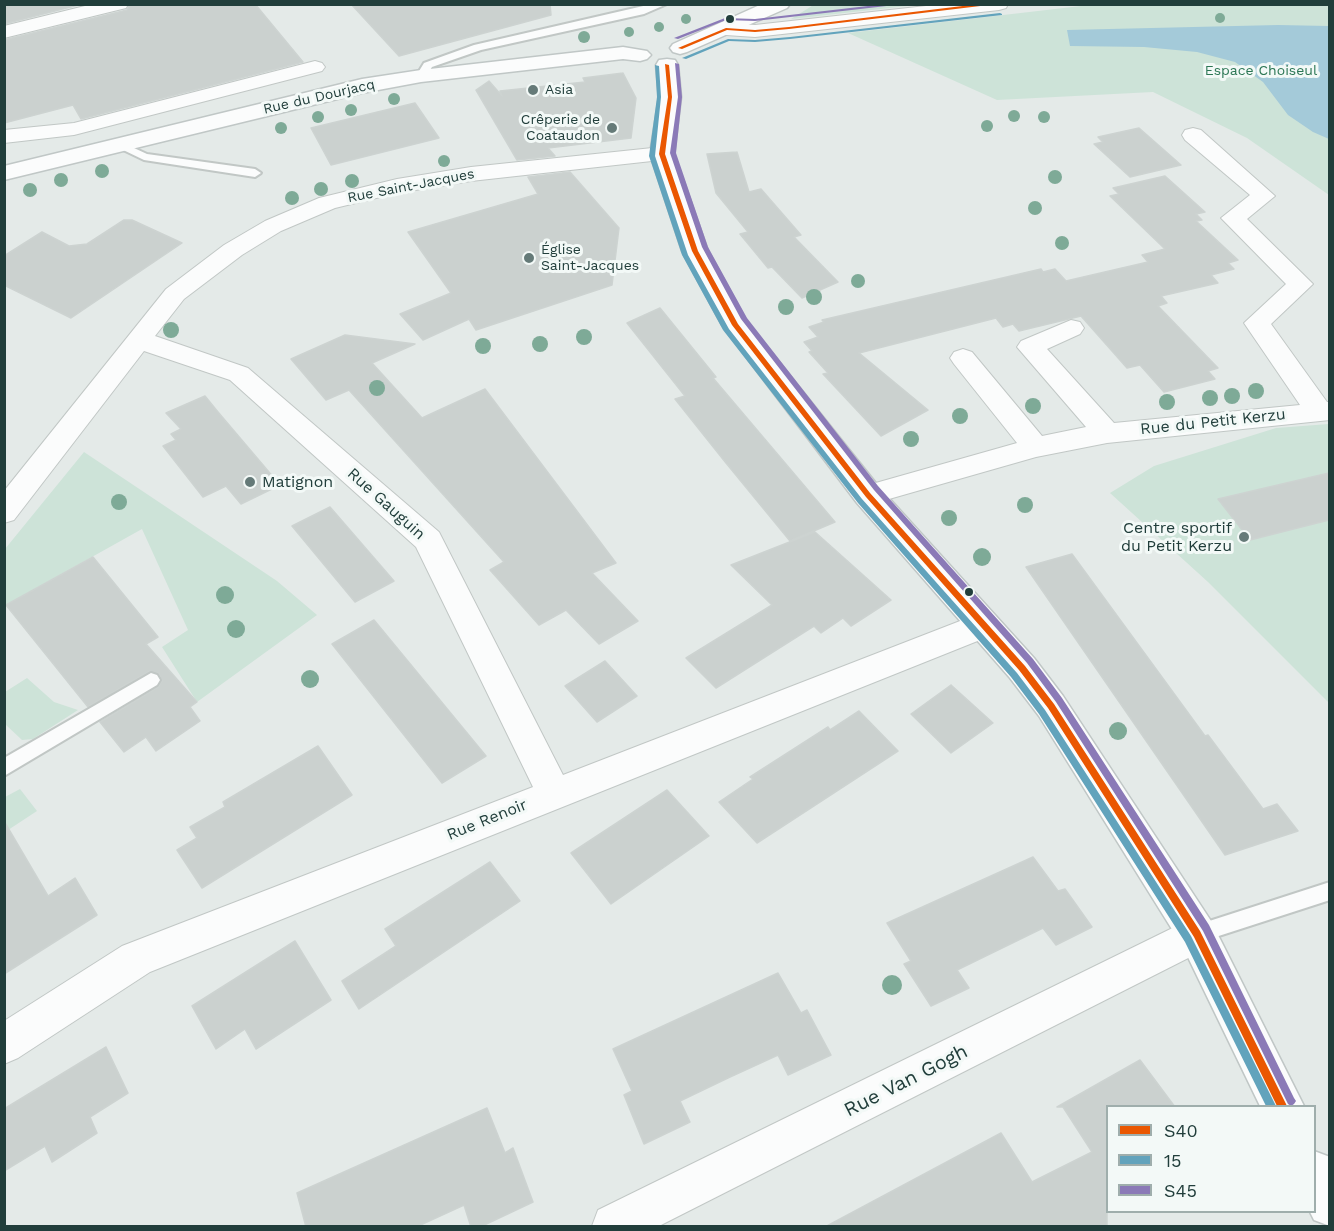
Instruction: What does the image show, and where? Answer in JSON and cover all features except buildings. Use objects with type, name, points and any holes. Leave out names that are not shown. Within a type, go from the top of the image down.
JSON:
[{"type":"street","points":[[4,32],[118,4]]},
{"type":"street","points":[[780,4],[673,57],[662,154],[695,251],[735,325],[868,495],[984,625],[1052,706],[1197,934],[1281,1105]]},
{"type":"street","points":[[726,29],[766,30],[999,4]]},
{"type":"street","name":"Rue du Dourjacq","points":[[4,173],[362,86],[421,76],[623,53],[640,54],[644,61],[654,65],[673,57]]},
{"type":"street","name":"Rue du Dourjacq","points":[[4,136],[74,129],[315,67]]},
{"type":"street","name":"Rue du Petit Kerzu","points":[[1194,135],[1264,196],[1233,218],[1300,284],[1257,323],[1324,411]]},
{"type":"street","name":"Rue Saint-Jacques","points":[[4,512],[175,294],[226,255],[273,226],[327,203],[397,186],[471,174],[662,154]]},
{"type":"street","points":[[1071,328],[1030,347],[1107,433]]},
{"type":"street","name":"Rue Gauguin","points":[[140,340],[239,374],[428,540],[554,793]]},
{"type":"street","points":[[963,358],[1036,447]]},
{"type":"street","name":"Rue du Petit Kerzu","points":[[868,495],[1036,447],[1107,433],[1324,411]]},
{"type":"street","name":"Rue Renoir","points":[[4,1044],[136,959],[984,625]]},
{"type":"street","name":"Rue Van Gogh","points":[[614,1227],[1197,934]]},
{"type":"street","points":[[1316,1177],[1329,1204]]},
{"type":"lane","points":[[421,76],[428,64],[478,47],[644,11],[662,4]]},
{"type":"lane","points":[[121,145],[144,157],[255,172]]},
{"type":"lane","points":[[4,768],[151,680]]},
{"type":"lane","points":[[1197,934],[1329,891]]},
{"type":"green space","points":[[815,4],[916,4],[916,5],[791,19]]},
{"type":"green space","name":"Espace Choiseul","points":[[1329,5],[1329,195],[1247,138],[1153,92],[997,100],[848,33],[1081,6]]},
{"type":"green space","name":"Centre sportif du Petit Kerzu","points":[[1329,424],[1329,703],[1208,582],[1110,493],[1154,466],[1276,428]]},
{"type":"green space","points":[[84,452],[277,581],[317,615],[197,702],[162,647],[188,630],[142,529],[6,605],[5,549]]},
{"type":"green space","points":[[27,678],[54,702],[78,710],[33,739],[22,740],[5,724],[5,692]]},
{"type":"green space","points":[[20,789],[37,811],[5,832],[5,797]]},
{"type":"water","points":[[1329,26],[1329,139],[1313,132],[1288,115],[1263,82],[1235,62],[1197,52],[1144,47],[1070,46],[1067,30]]},
{"type":"transit line","name":"S45","points":[[676,38],[725,19],[755,20],[902,4]]},
{"type":"transit line","name":"S40","points":[[680,48],[726,29],[755,31],[789,28],[995,4]]},
{"type":"transit line","name":"15","points":[[684,58],[728,40],[755,41],[790,38],[1000,14]]},
{"type":"transit line","name":"S45","points":[[677,64],[680,97],[673,153],[705,247],[744,319],[876,488],[1030,661],[1059,700],[1206,928],[1291,1101]]},
{"type":"transit line","name":"S40","points":[[667,65],[670,97],[662,154],[695,251],[735,325],[868,495],[1022,668],[1051,706],[1197,934],[1282,1105]]},
{"type":"transit line","name":"15","points":[[657,66],[659,97],[652,156],[685,255],[726,330],[860,501],[1014,675],[1042,712],[1188,939],[1271,1105]]},
{"type":"place","name":"Asia","points":[[533,90]]},
{"type":"place","name":"Crêperie de Coataudon","points":[[612,128]]},
{"type":"place","name":"Église Saint-Jacques","points":[[529,258]]},
{"type":"place","name":"Matignon","points":[[250,482]]},
{"type":"place","name":"Centre sportif du Petit Kerzu","points":[[1244,537]]}]
